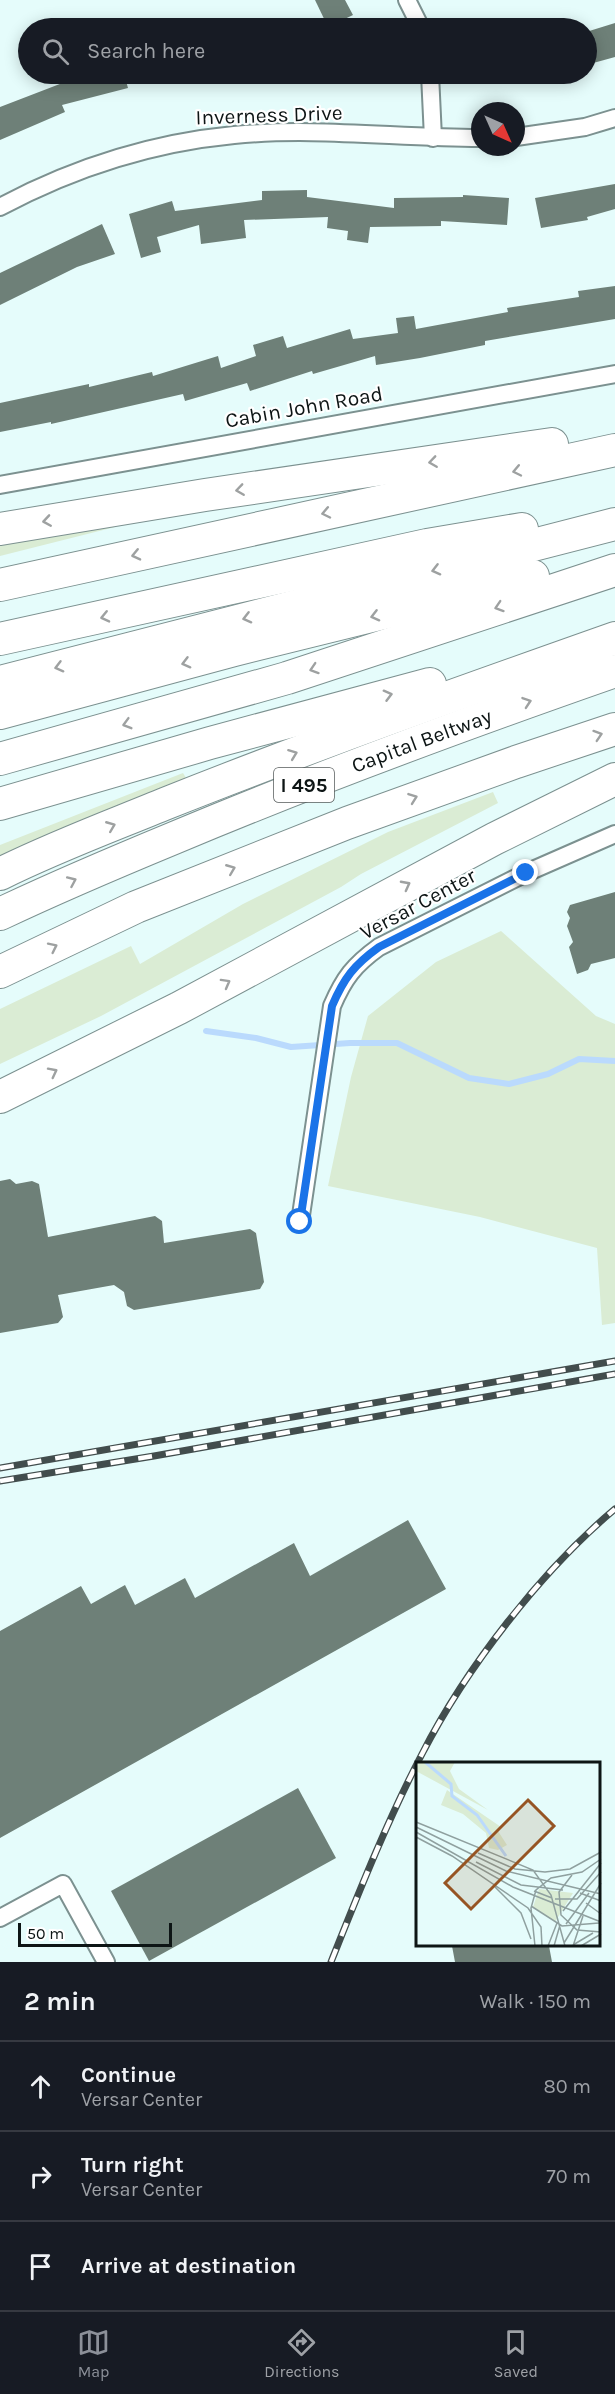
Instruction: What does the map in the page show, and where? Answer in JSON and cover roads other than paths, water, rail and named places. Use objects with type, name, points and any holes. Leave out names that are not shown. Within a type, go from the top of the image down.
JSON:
[{"type":"highway","points":[[0,528],[205,495],[615,435]]},
{"type":"highway","points":[[0,585],[615,450]]},
{"type":"highway","points":[[0,639],[427,544],[615,514]]},
{"type":"highway","points":[[0,682],[615,524]]},
{"type":"highway","points":[[0,713],[234,650],[615,555]]},
{"type":"highway","points":[[0,759],[287,678],[615,570]]},
{"type":"highway","points":[[0,804],[210,743],[615,637]]},
{"type":"highway","points":[[0,874],[35,857],[225,780],[391,717],[615,637]]},
{"type":"highway","name":"Capital Beltway","points":[[0,914],[273,796],[470,722],[615,671]]},
{"type":"highway","points":[[0,972],[136,907],[336,827],[484,773],[615,729]]},
{"type":"highway","points":[[0,826],[210,743]]},
{"type":"highway","points":[[0,1097],[179,1008],[494,839],[615,779]]},
{"type":"street","points":[[407,0],[416,18]]},
{"type":"street","points":[[430,84],[433,138]]},
{"type":"street","points":[[525,136],[585,127],[615,118]]},
{"type":"street","name":"Inverness Drive","points":[[0,207],[41,185],[82,168],[124,155],[181,142],[234,135],[292,133],[471,138]]},
{"type":"street","name":"Cabin John Road","points":[[0,485],[615,374]]},
{"type":"street","name":"Versar Center","points":[[300,1222],[332,1006],[341,984],[358,962],[379,947],[526,873],[615,834]]},
{"type":"street","points":[[0,1918],[63,1884],[106,1962]]},
{"type":"waterway","points":[[206,1031],[256,1038],[291,1047],[397,1043],[469,1078],[509,1084],[548,1074],[579,1059],[615,1061]]},
{"type":"railway","points":[[0,1468],[615,1361]]},
{"type":"railway","points":[[0,1481],[615,1374]]},
{"type":"railway","points":[[418,1762],[460,1688],[507,1622],[560,1561],[615,1509]]},
{"type":"railway","points":[[331,1962],[374,1857],[416,1766]]}]
